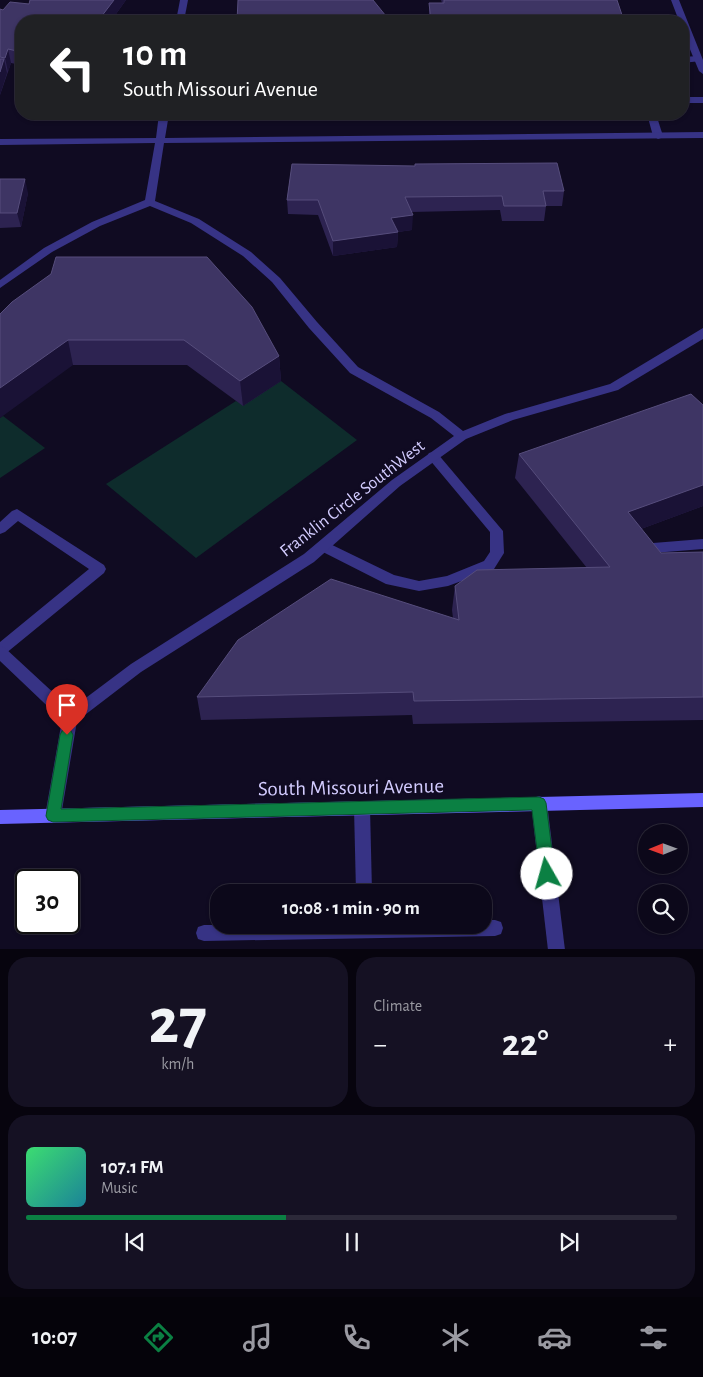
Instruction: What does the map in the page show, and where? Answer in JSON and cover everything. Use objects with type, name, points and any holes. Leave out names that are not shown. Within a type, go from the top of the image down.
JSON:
[{"type":"main road","name":"South Missouri Avenue","points":[[0,817],[703,800]]},
{"type":"street","points":[[181,15],[184,0]]},
{"type":"street","points":[[675,0],[680,15]]},
{"type":"street","points":[[689,38],[703,71]]},
{"type":"street","points":[[689,60],[698,59]]},
{"type":"street","points":[[689,100],[703,100]]},
{"type":"street","points":[[150,202],[163,120]]},
{"type":"street","points":[[653,120],[658,136]]},
{"type":"street","points":[[0,142],[703,135]]},
{"type":"street","points":[[0,285],[48,250],[96,224],[150,202],[195,221],[247,254],[276,280],[313,325],[354,370],[398,396],[435,414],[462,436]]},
{"type":"street","name":"Franklin Circle SouthWest","points":[[70,718],[136,668],[309,558],[396,483],[462,436],[509,417],[614,387],[697,338],[703,332]]},
{"type":"street","points":[[324,546],[391,580],[419,586],[448,581],[489,565],[497,552],[496,531],[432,456]]},
{"type":"street","points":[[0,529],[16,514],[99,569],[0,651],[70,718],[53,816]]},
{"type":"street","points":[[653,548],[703,544]]},
{"type":"street","points":[[539,803],[557,949]]},
{"type":"street","points":[[362,808],[364,884]]},
{"type":"street","points":[[204,933],[210,933]]},
{"type":"green space","points":[[281,381],[357,440],[196,558],[106,484],[236,401],[243,405]]},
{"type":"green space","points":[[3,416],[45,448],[0,478],[0,418]]},
{"type":"building","points":[[30,0],[114,0],[103,15],[15,15],[15,51],[8,49],[5,58],[0,57],[0,9],[3,10],[10,2],[29,4]]},
{"type":"building","points":[[238,0],[373,0],[385,15],[237,15]]},
{"type":"building","points":[[444,0],[617,0],[622,15],[430,15],[429,3],[444,3]]},
{"type":"building","points":[[0,59],[4,59],[0,72]]},
{"type":"building","points":[[557,163],[564,191],[543,191],[546,206],[504,206],[502,196],[405,197],[413,215],[391,218],[398,232],[333,241],[318,200],[287,200],[292,164],[415,166],[415,164]]},
{"type":"building","points":[[0,179],[25,179],[17,213],[0,213]]},
{"type":"building","points":[[56,257],[207,257],[252,307],[279,356],[240,381],[184,340],[68,340],[0,388],[0,314],[12,302],[51,274]]},
{"type":"building","points":[[691,394],[703,405],[703,485],[628,512],[661,553],[703,552],[703,697],[414,701],[413,692],[197,697],[238,640],[331,579],[459,620],[455,586],[477,570],[610,567],[519,454]]},
{"type":"route","points":[[67,735],[53,816],[539,803],[547,874]]}]
